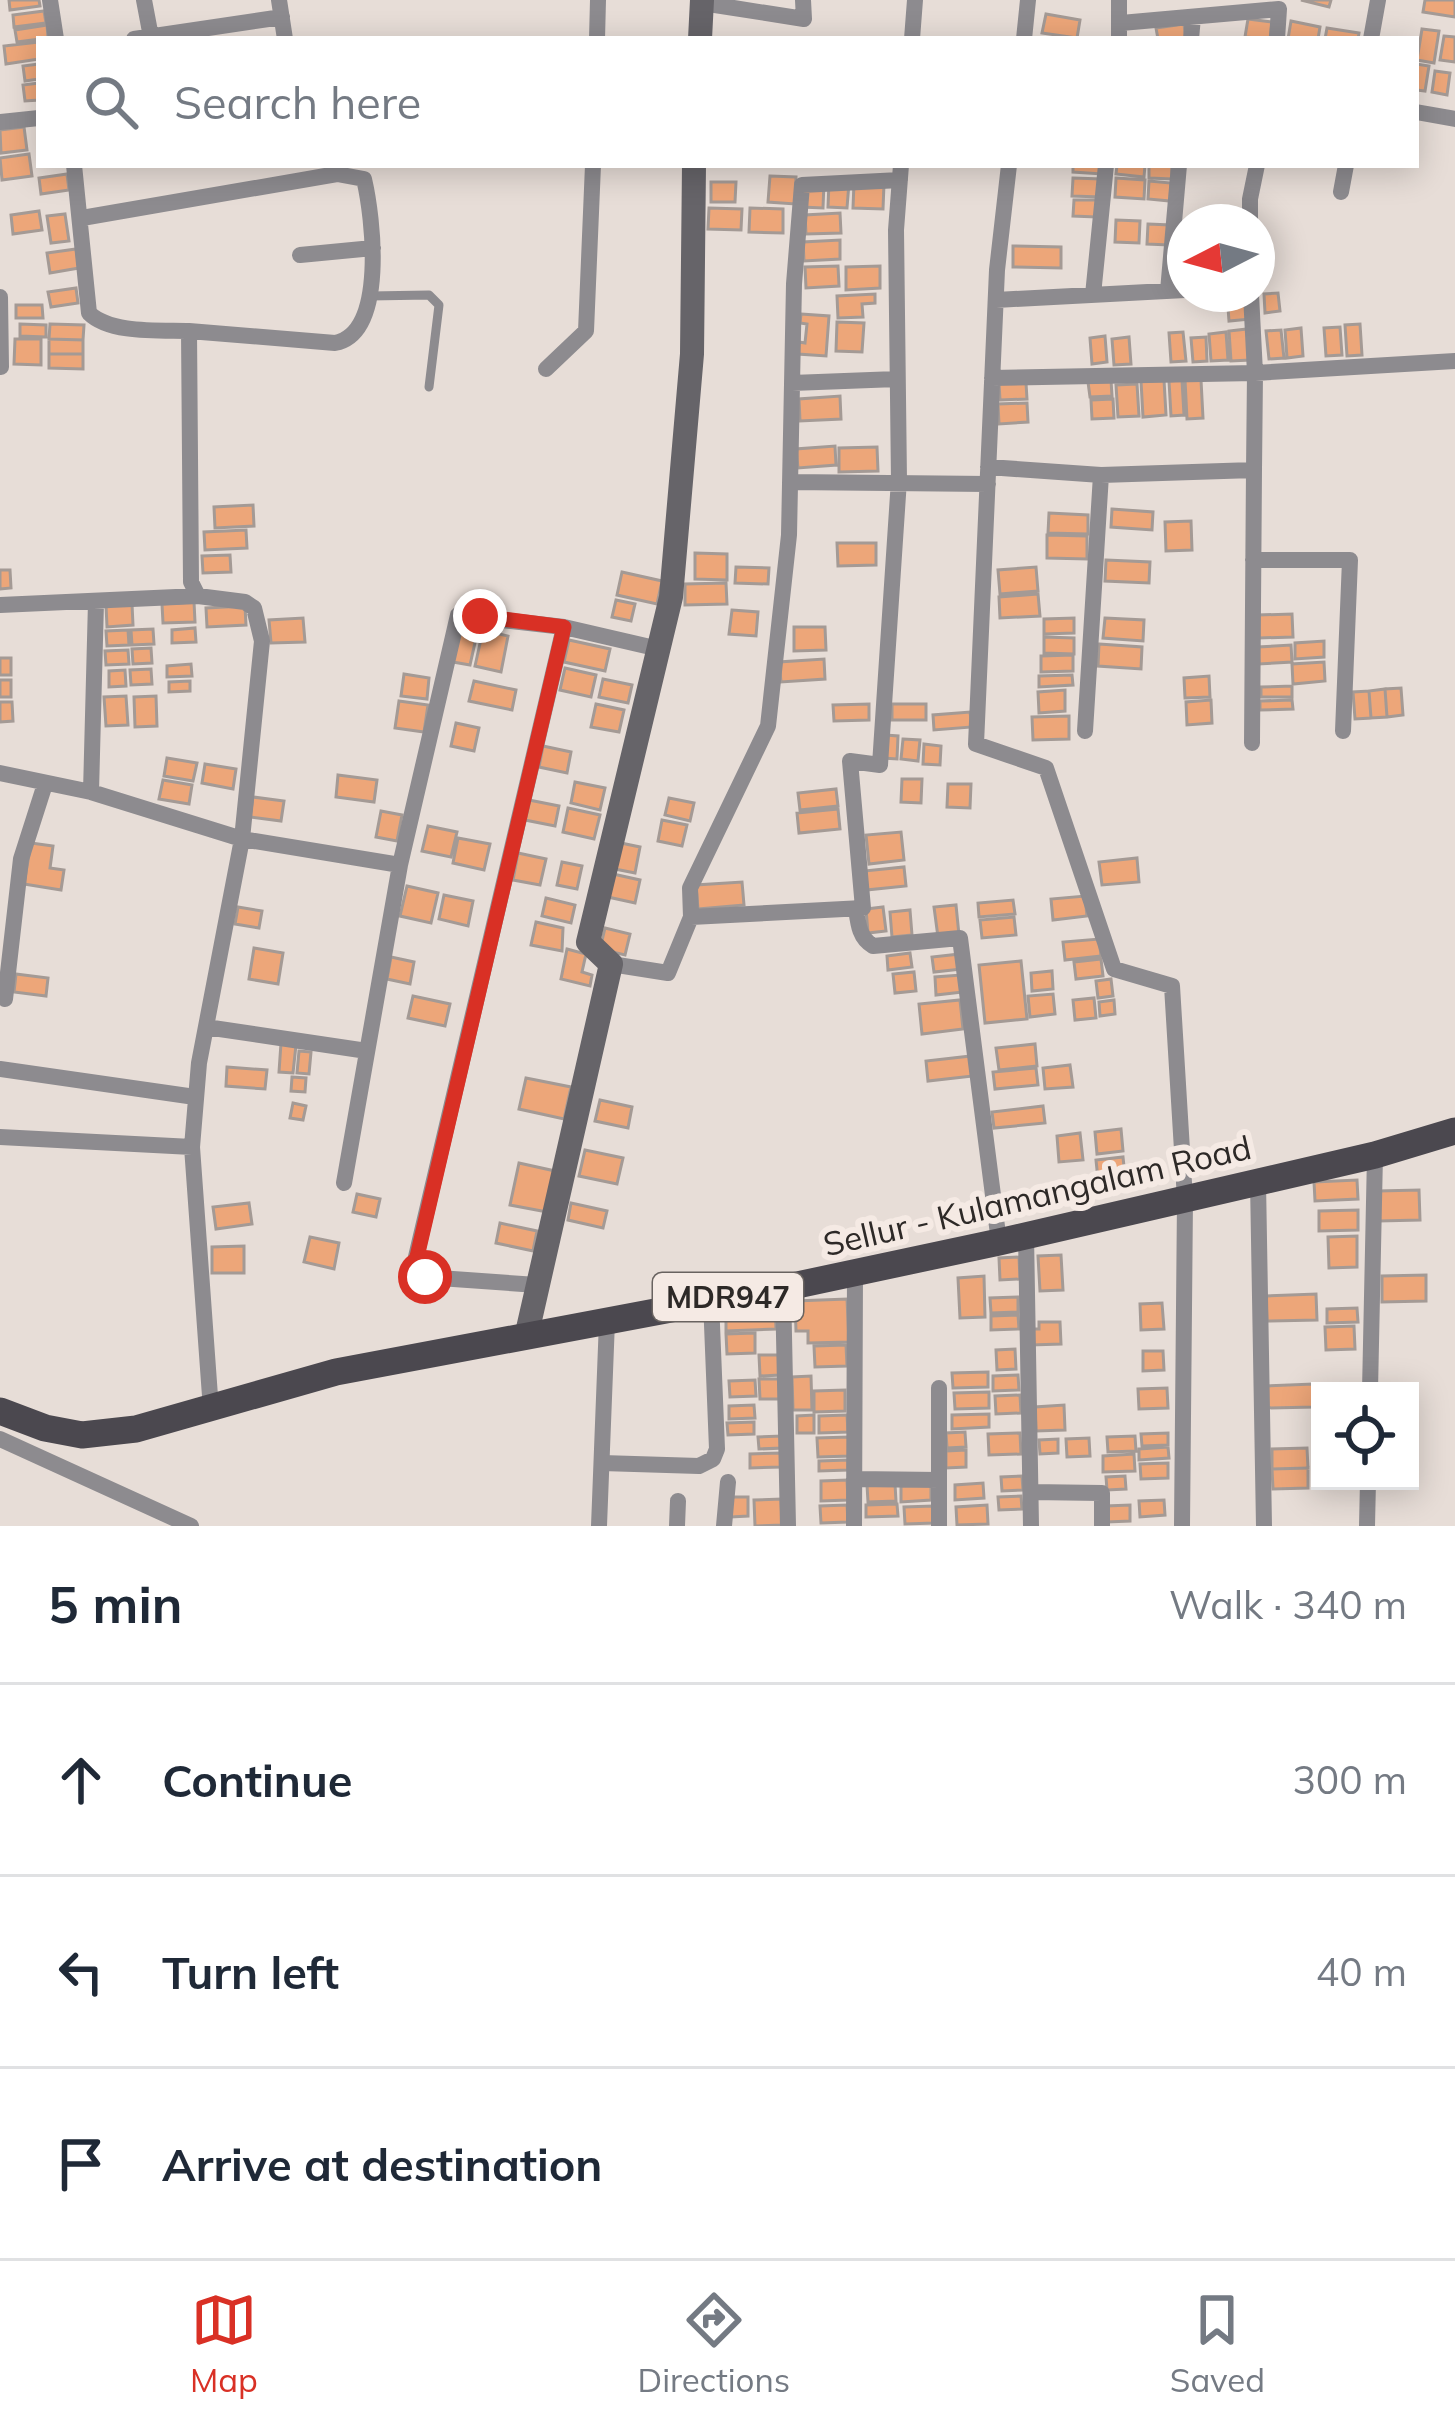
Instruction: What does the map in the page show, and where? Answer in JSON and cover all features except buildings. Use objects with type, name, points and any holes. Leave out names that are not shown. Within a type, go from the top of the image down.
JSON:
[{"type":"main road","name":"Sellur - Kulamangalam Road","points":[[0,1412],[82,1435],[136,1429],[336,1372],[783,1288],[1013,1239],[1375,1155],[1455,1131]]},
{"type":"street","points":[[50,0],[56,36]]},
{"type":"street","points":[[142,36],[144,0]]},
{"type":"street","points":[[597,36],[598,0]]},
{"type":"street","points":[[700,36],[702,2],[804,19],[803,0]]},
{"type":"street","points":[[912,36],[915,0]]},
{"type":"street","points":[[1024,36],[1028,0]]},
{"type":"street","points":[[1119,0],[1120,31],[1192,17],[1279,9],[1276,36]]},
{"type":"street","points":[[1372,36],[1378,0]]},
{"type":"street","points":[[152,36],[280,9]]},
{"type":"street","points":[[1191,36],[1192,17]]},
{"type":"street","points":[[1419,112],[1455,118]]},
{"type":"street","points":[[0,122],[36,118]]},
{"type":"street","points":[[74,168],[86,301],[96,321],[335,344],[347,341],[358,329],[369,296],[374,248],[364,179],[353,175],[82,218]]},
{"type":"street","points":[[546,369],[586,331],[593,168]]},
{"type":"street","points":[[691,917],[863,908],[850,761],[880,765],[898,480],[896,230],[901,172],[802,185],[794,284],[788,535],[768,726],[690,888],[691,917],[668,973],[611,964],[588,942],[671,597],[692,354],[694,168]]},
{"type":"street","points":[[1009,168],[996,300],[976,744],[1046,768],[1114,969],[1172,986],[1186,1199],[1182,1526]]},
{"type":"street","points":[[1093,295],[1106,168]]},
{"type":"street","points":[[1178,204],[1179,168]]},
{"type":"street","points":[[1252,204],[1257,168]]},
{"type":"street","points":[[1340,193],[1345,168]]},
{"type":"street","points":[[300,255],[374,248]]},
{"type":"street","points":[[996,300],[1167,291]]},
{"type":"street","points":[[0,297],[1,367]]},
{"type":"street","points":[[1252,312],[1252,743]]},
{"type":"street","points":[[189,331],[191,582],[198,596]]},
{"type":"street","points":[[992,378],[1255,374],[1455,361]]},
{"type":"street","points":[[792,383],[897,379]]},
{"type":"street","points":[[790,482],[1254,470]]},
{"type":"street","points":[[1085,731],[1101,475]]},
{"type":"street","points":[[1253,560],[1349,560],[1343,731]]},
{"type":"street","points":[[0,604],[198,596],[245,602],[259,615],[262,641],[242,839],[195,1097],[193,1147],[212,1410]]},
{"type":"street","points":[[91,792],[96,602]]},
{"type":"street","points":[[344,1183],[400,865],[458,615],[564,627],[659,649]]},
{"type":"street","points":[[537,1285],[425,1277],[416,1261],[564,627]]},
{"type":"street","points":[[0,773],[91,792],[242,839],[400,865]]},
{"type":"street","points":[[5,999],[21,859],[45,784]]},
{"type":"street","points":[[856,908],[858,926],[873,946],[960,938],[1013,1239],[1031,1526]]},
{"type":"street","points":[[527,1333],[611,964]]},
{"type":"street","points":[[206,1027],[367,1051]]},
{"type":"street","points":[[0,1070],[195,1097]]},
{"type":"street","points":[[0,1137],[193,1147]]},
{"type":"street","points":[[1370,1382],[1375,1155]]},
{"type":"street","points":[[1258,1182],[1264,1526]]},
{"type":"street","points":[[854,1526],[855,1272]]},
{"type":"street","points":[[783,1288],[788,1526]]},
{"type":"street","points":[[602,1462],[699,1466],[713,1459],[717,1449],[711,1300]]},
{"type":"street","points":[[599,1526],[607,1321]]},
{"type":"street","points":[[939,1388],[939,1526]]},
{"type":"street","points":[[0,1439],[191,1526]]},
{"type":"street","points":[[854,1479],[939,1480]]},
{"type":"street","points":[[724,1526],[728,1483]]},
{"type":"street","points":[[1366,1526],[1368,1490]]},
{"type":"street","points":[[1031,1492],[1102,1493],[1102,1526]]},
{"type":"street","points":[[677,1526],[678,1501]]},
{"type":"lane","points":[[369,296],[429,296],[440,304],[429,388]]},
{"type":"lane","points":[[66,1469],[82,1435]]},
{"type":"route","points":[[425,1277],[416,1261],[564,627],[480,616]]}]
